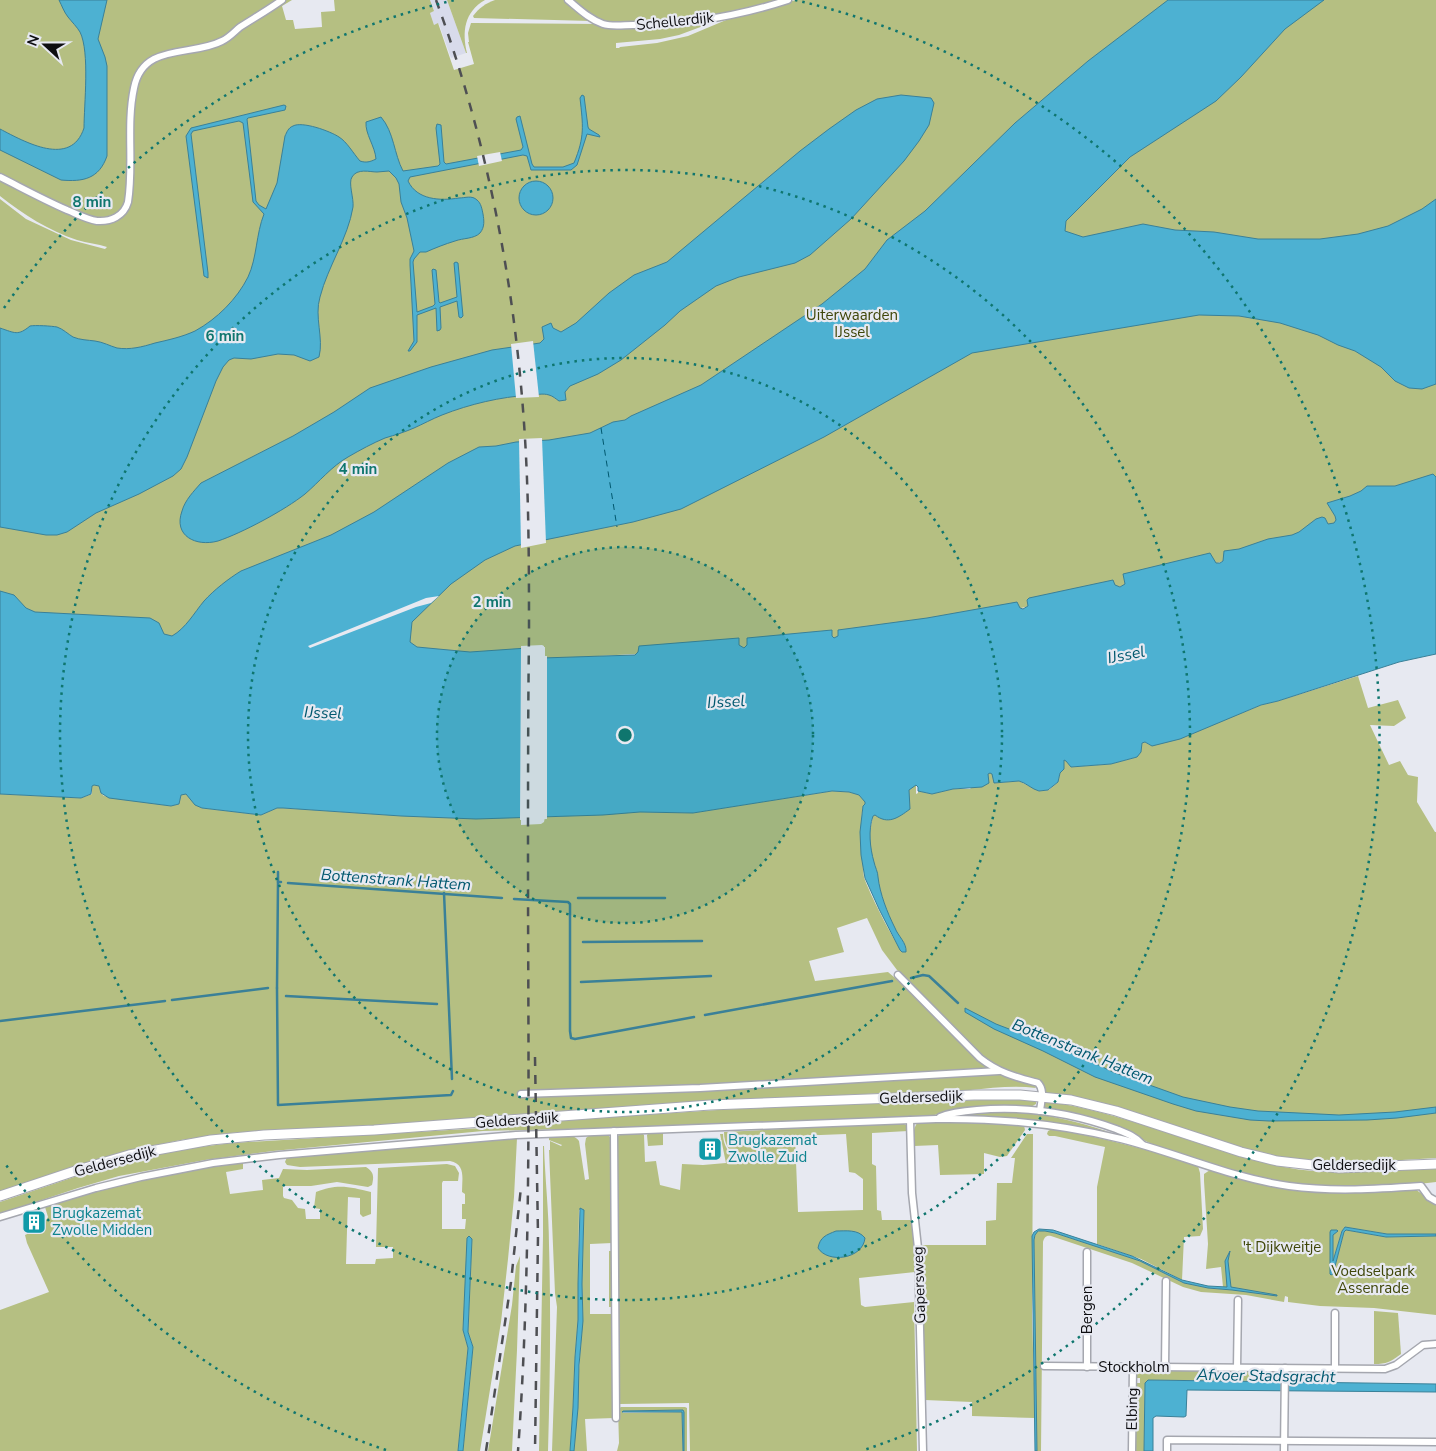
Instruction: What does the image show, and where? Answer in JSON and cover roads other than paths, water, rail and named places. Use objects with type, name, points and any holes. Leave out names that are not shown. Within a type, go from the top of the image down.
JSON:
[{"type":"main road","name":"Geldersedijk","points":[[0,1196],[129,1155],[211,1140],[264,1135],[439,1126],[710,1105],[974,1095],[1042,1096],[1071,1100],[1116,1111],[1212,1144],[1278,1161],[1339,1168],[1436,1164]]},
{"type":"street","points":[[0,177],[48,202],[90,220],[103,221],[117,217],[124,211],[128,202],[132,96],[137,77],[142,69],[152,60],[165,54],[223,41],[241,26],[282,0]]},
{"type":"street","name":"Schellerdijk","points":[[568,0],[590,18],[601,23],[609,25],[656,25],[736,14],[788,0]]},
{"type":"street","name":"Geldersedijk","points":[[898,975],[980,1058],[999,1071],[1038,1083],[1042,1089],[1042,1096]]},
{"type":"street","name":"Geldersedijk","points":[[521,1094],[700,1088],[999,1071]]},
{"type":"street","points":[[1040,1111],[1042,1096]]},
{"type":"street","name":"Geldersedijk","points":[[936,1118],[958,1112],[987,1109],[1040,1111],[1102,1124],[1133,1136],[1144,1145]]},
{"type":"street","name":"Geldersedijk","points":[[0,1217],[120,1182],[187,1167],[279,1155],[516,1135],[936,1118],[994,1120],[1044,1125],[1103,1135],[1144,1145],[1238,1175],[1288,1186],[1337,1190],[1374,1190],[1422,1186],[1429,1197],[1436,1201]]},
{"type":"street","name":"Gapersweg","points":[[910,1120],[912,1193],[918,1248],[923,1451]]},
{"type":"street","points":[[614,1131],[616,1418]]},
{"type":"street","name":"Bergen","points":[[1086,1367],[1087,1252]]},
{"type":"street","points":[[1165,1368],[1166,1281]]},
{"type":"street","points":[[1237,1368],[1238,1300]]},
{"type":"street","points":[[1335,1313],[1335,1369]]},
{"type":"street","name":"Stockholm","points":[[1044,1366],[1237,1368],[1285,1371],[1382,1370],[1398,1364],[1423,1345],[1436,1344]]},
{"type":"street","name":"Elbing","points":[[1132,1451],[1133,1367]]},
{"type":"street","points":[[1284,1451],[1285,1371]]},
{"type":"street","points":[[1167,1451],[1167,1440],[1436,1442]]},
{"type":"water","points":[[59,0],[107,0],[98,39],[107,66],[107,156],[100,170],[95,174],[76,180],[61,180],[0,150],[0,129],[34,145],[58,149],[69,147],[78,140],[84,128],[86,65],[83,41],[80,32],[67,15]]},
{"type":"water","name":"IJssel","points":[[1168,0],[1324,0],[1285,29],[1216,101],[1130,157],[1066,221],[1065,231],[1083,237],[1143,224],[1175,230],[1214,232],[1258,239],[1320,239],[1358,234],[1388,226],[1422,209],[1436,199],[1436,384],[1422,389],[1409,388],[1395,381],[1381,367],[1355,351],[1318,335],[1280,323],[1239,316],[1199,315],[972,353],[824,437],[681,509],[633,522],[515,546],[485,560],[451,584],[412,622],[410,642],[417,647],[470,652],[542,647],[542,658],[635,655],[638,652],[639,646],[739,638],[739,645],[744,648],[747,645],[747,638],[832,630],[834,638],[838,636],[838,630],[927,618],[1017,602],[1020,608],[1023,609],[1028,606],[1027,600],[1029,598],[1113,580],[1115,585],[1120,587],[1125,584],[1123,574],[1210,553],[1216,563],[1220,563],[1223,561],[1224,551],[1239,549],[1268,539],[1292,535],[1322,517],[1325,518],[1328,524],[1334,523],[1336,520],[1335,516],[1327,503],[1350,496],[1367,486],[1395,486],[1433,474],[1436,477],[1436,654],[1399,662],[1261,705],[1180,739],[1152,746],[1145,742],[1142,743],[1141,752],[1137,757],[1111,764],[1071,767],[1064,760],[1064,769],[1060,773],[1058,782],[1048,790],[1039,791],[1019,781],[994,783],[990,773],[988,774],[989,783],[982,787],[953,789],[932,794],[918,791],[916,785],[909,790],[910,809],[889,820],[873,816],[870,833],[871,851],[878,873],[882,896],[906,952],[900,950],[865,878],[860,832],[865,802],[859,795],[849,792],[832,791],[693,813],[640,812],[476,819],[283,808],[277,808],[261,815],[202,808],[195,805],[186,794],[181,795],[179,804],[171,806],[109,798],[101,793],[99,786],[94,785],[92,786],[91,794],[81,798],[0,794],[0,591],[14,595],[26,608],[35,612],[150,618],[159,623],[164,634],[172,636],[186,625],[212,593],[241,571],[331,535],[374,512],[448,463],[479,447],[549,440],[590,433],[613,422],[625,420],[701,385],[822,304],[865,269],[887,240],[925,211],[1015,123],[1088,61]]},
{"type":"water","points":[[582,95],[584,96],[588,127],[600,137],[587,134],[577,165],[571,170],[531,170],[527,156],[523,155],[410,177],[408,181],[412,187],[423,196],[437,199],[475,198],[481,206],[484,224],[480,233],[426,252],[420,252],[413,262],[417,312],[435,304],[433,269],[436,270],[439,302],[457,297],[454,263],[458,263],[463,316],[461,318],[459,317],[457,301],[440,307],[440,330],[437,331],[436,308],[417,315],[417,342],[408,351],[414,341],[410,259],[414,251],[407,218],[401,202],[399,184],[389,171],[357,172],[351,180],[353,207],[347,230],[328,274],[318,305],[319,357],[310,361],[294,355],[278,354],[251,359],[234,358],[229,360],[216,381],[187,457],[181,469],[173,476],[96,513],[67,532],[57,535],[46,535],[0,527],[0,328],[16,333],[30,326],[57,327],[73,337],[117,348],[141,347],[185,335],[203,326],[232,301],[248,277],[264,214],[253,202],[243,123],[239,121],[193,131],[191,134],[208,278],[204,276],[186,136],[191,128],[286,106],[285,110],[247,119],[256,201],[266,209],[277,183],[285,136],[293,126],[309,126],[335,135],[345,142],[360,161],[368,162],[376,159],[366,122],[381,117],[389,129],[403,171],[438,166],[440,164],[437,124],[441,125],[444,162],[446,164],[521,150],[523,147],[516,119],[520,116],[534,167],[563,167],[574,163],[582,138],[580,98]]},
{"type":"water","points":[[901,95],[931,98],[934,103],[929,125],[904,161],[851,219],[810,255],[795,263],[739,277],[716,286],[680,311],[621,360],[598,374],[570,386],[565,392],[566,400],[559,401],[552,396],[544,394],[508,397],[474,404],[453,411],[380,440],[353,454],[336,465],[297,500],[239,533],[218,541],[202,542],[188,538],[184,533],[180,520],[183,507],[201,483],[293,436],[370,388],[431,367],[492,350],[540,343],[544,339],[542,327],[551,323],[553,328],[561,332],[576,323],[609,293],[634,275],[667,262],[800,151],[856,110],[877,99]]},
{"type":"water","points":[[536,181],[543,182],[548,186],[552,191],[552,205],[548,210],[543,214],[536,215],[529,214],[524,210],[520,205],[519,198],[520,191],[524,186],[529,182]]},
{"type":"water","points":[[965,1008],[996,1024],[1077,1055],[1113,1072],[1183,1097],[1258,1111],[1339,1115],[1395,1112],[1436,1107],[1436,1113],[1367,1120],[1269,1121],[1250,1120],[1196,1111],[1095,1077],[994,1029],[965,1012]]},
{"type":"water","points":[[580,1208],[584,1210],[583,1321],[574,1451],[570,1451],[578,1320]]},
{"type":"water","points":[[1345,1227],[1387,1234],[1436,1234],[1436,1236],[1386,1237],[1346,1230],[1333,1274],[1331,1275],[1330,1232],[1331,1230],[1338,1231],[1333,1235],[1333,1261]]},
{"type":"water","points":[[1039,1229],[1053,1230],[1132,1256],[1182,1280],[1208,1286],[1227,1287],[1225,1261],[1230,1251],[1228,1261],[1231,1287],[1277,1296],[1208,1288],[1184,1283],[1140,1261],[1055,1233],[1038,1231],[1034,1240],[1037,1451],[1035,1451],[1032,1236]]},
{"type":"water","points":[[836,1231],[859,1233],[865,1238],[863,1245],[852,1255],[844,1257],[829,1256],[823,1253],[818,1248],[820,1241],[826,1235]]},
{"type":"water","points":[[469,1236],[472,1239],[468,1332],[473,1347],[463,1451],[458,1451],[468,1348],[463,1330],[467,1238]]},
{"type":"water","points":[[1148,1380],[1436,1384],[1436,1392],[1187,1390],[1186,1416],[1156,1416],[1153,1418],[1153,1451],[1144,1451],[1145,1383]]},
{"type":"water","points":[[683,1410],[684,1451],[682,1412],[622,1412],[623,1411]]},
{"type":"waterway","points":[[278,872],[278,882]]},
{"type":"waterway","name":"Bottenstrank Hattem","points":[[277,988],[278,882],[281,882]]},
{"type":"waterway","name":"Bottenstrank Hattem","points":[[288,883],[502,898]]},
{"type":"waterway","points":[[444,893],[452,1079]]},
{"type":"waterway","points":[[578,898],[665,898]]},
{"type":"waterway","name":"Bottenstrank Hattem","points":[[514,899],[568,902],[570,904],[571,1038],[575,1039],[694,1017]]},
{"type":"waterway","points":[[583,942],[702,941]]},
{"type":"waterway","name":"Bottenstrank Hattem","points":[[911,978],[923,975],[929,976],[958,1003]]},
{"type":"waterway","points":[[581,982],[711,976]]},
{"type":"waterway","name":"Bottenstrank Hattem","points":[[705,1015],[892,981]]},
{"type":"waterway","name":"Bottenstrank Hattem","points":[[172,1000],[268,988]]},
{"type":"waterway","points":[[277,988],[278,1105],[451,1095],[453,1091]]},
{"type":"waterway","points":[[286,996],[437,1004]]},
{"type":"waterway","name":"Bottenstrank Hattem","points":[[0,1021],[165,1001]]},
{"type":"railway","points":[[436,0],[454,51],[469,103],[495,208],[513,315],[526,450],[529,583],[528,1158],[525,1304],[518,1451]]},
{"type":"railway","points":[[535,1057],[538,1235],[535,1451]]},
{"type":"railway","points":[[486,1451],[511,1282],[521,1187]]},
{"type":"place","name":"Brugkazemat Zwolle Zuid","points":[[710,1149]]},
{"type":"place","name":"Brugkazemat Zwolle Midden","points":[[34,1222]]},
{"type":"park label","name":"Uiterwaarden IJssel","points":[[852,324]]},
{"type":"park label","name":"'t Dijkweitje","points":[[1282,1247]]},
{"type":"park label","name":"Voedselpark Assenrade","points":[[1373,1280]]},
{"type":"water label","name":"Afvoer Stadsgracht","points":[[1266,1375]]}]
